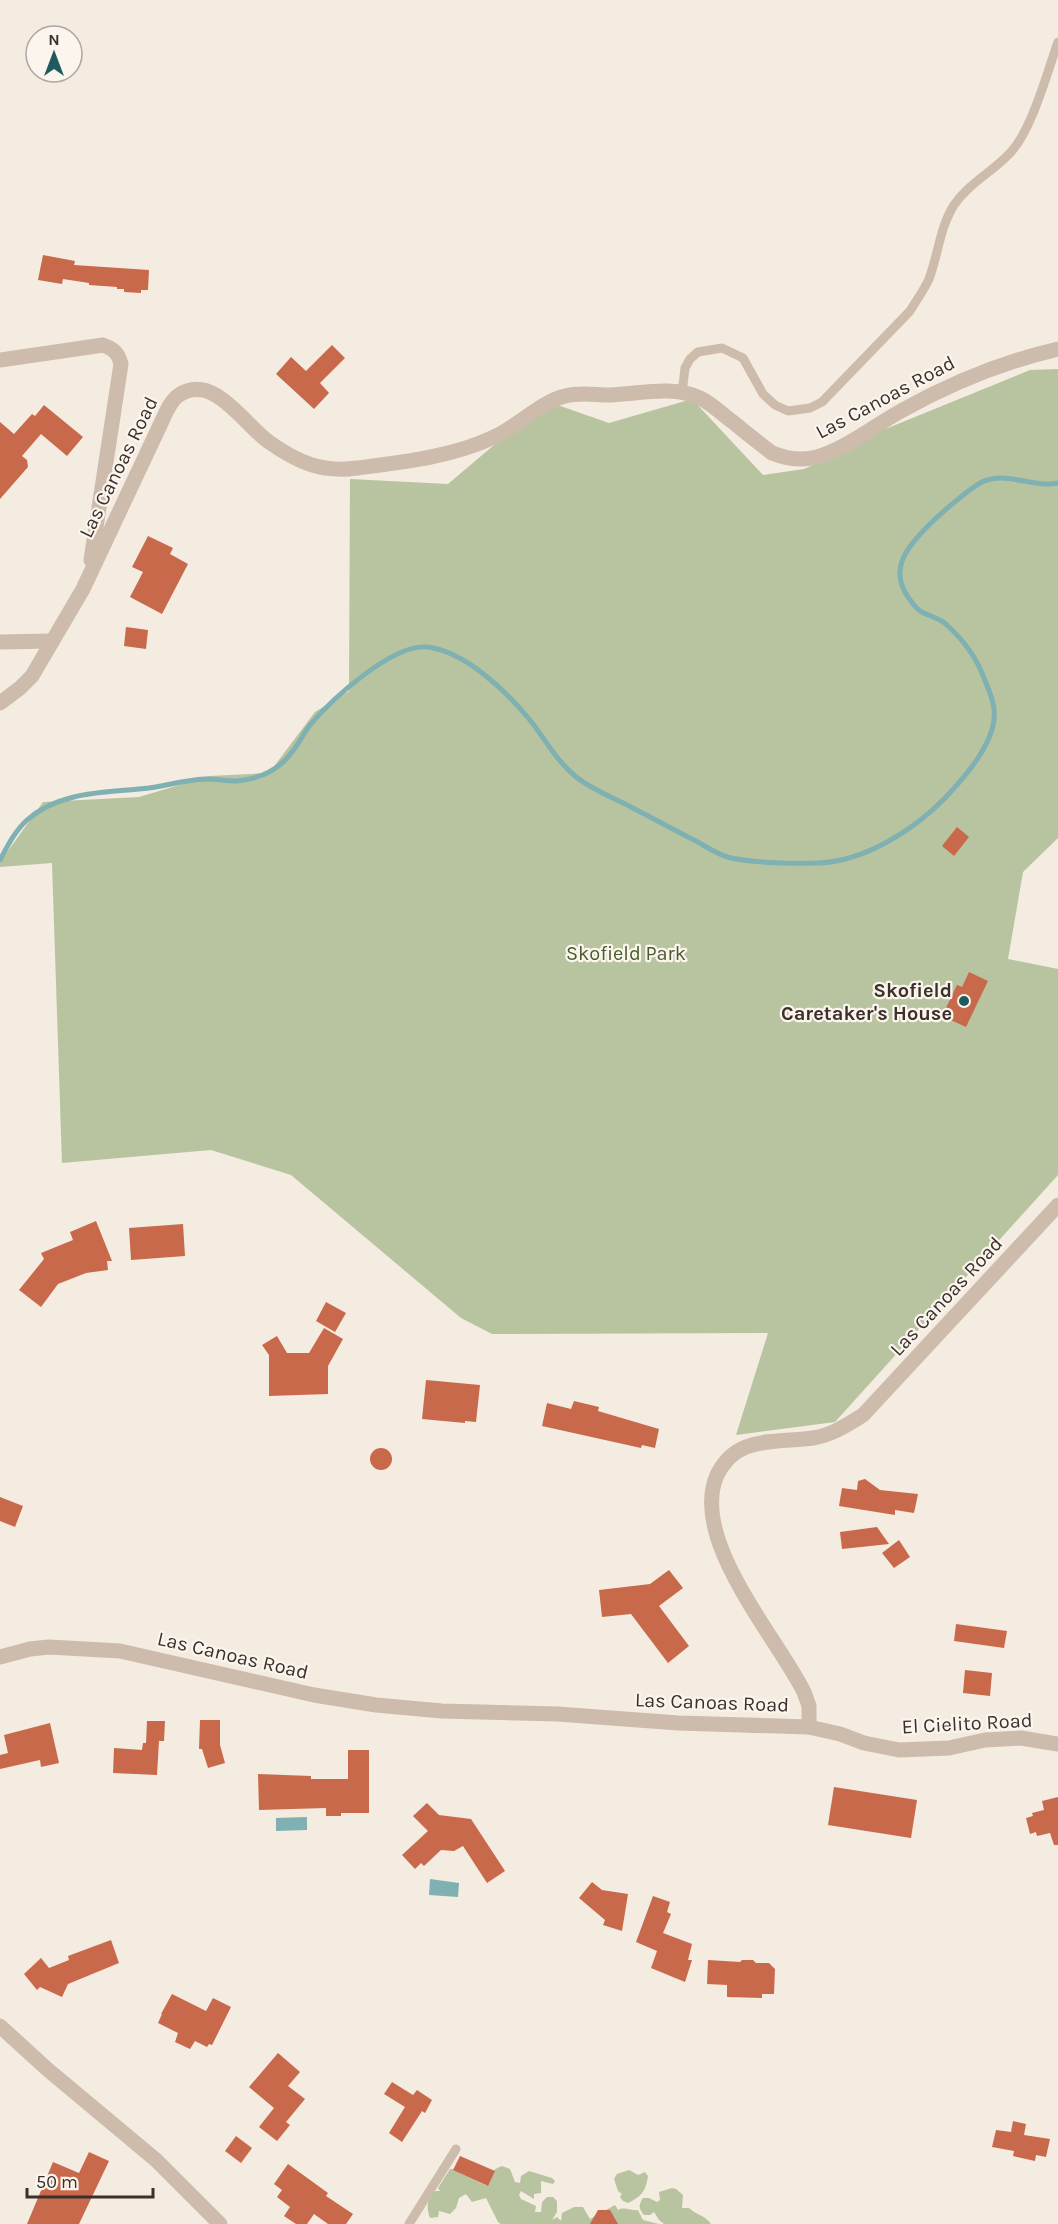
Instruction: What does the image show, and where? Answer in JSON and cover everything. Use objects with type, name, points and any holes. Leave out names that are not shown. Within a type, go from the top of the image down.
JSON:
[{"type":"street","points":[[0,360],[103,345],[113,348],[119,355],[121,363],[88,578]]},
{"type":"street","name":"Las Canoas Road","points":[[0,703],[32,676],[88,578],[162,421],[178,395],[188,391],[206,391],[221,398],[267,441],[305,464],[329,470],[405,462],[474,444],[495,437],[524,417],[564,396],[654,391],[682,393],[709,403],[772,453],[792,459],[813,458],[833,450],[940,389],[1017,359],[1058,349]]},
{"type":"street","points":[[0,642],[52,641]]},
{"type":"street","name":"Las Canoas Road","points":[[0,1657],[30,1649],[91,1648],[120,1651],[314,1695],[376,1705],[442,1711],[558,1714],[678,1723],[809,1727],[809,1706],[804,1692],[729,1568],[718,1542],[712,1514],[711,1494],[720,1469],[726,1461],[748,1446],[824,1435],[844,1427],[863,1415],[1058,1205]]},
{"type":"street","name":"El Cielito Road","points":[[809,1727],[840,1734],[864,1743],[899,1750],[950,1748],[985,1740],[1021,1738],[1058,1743]]},
{"type":"street","points":[[0,2026],[156,2160],[220,2224]]},
{"type":"lane","points":[[682,393],[685,368],[690,359],[698,352],[722,348],[743,358],[763,394],[775,405],[788,411],[799,411],[822,402],[917,300],[928,281],[946,222],[954,205],[966,191],[1012,152],[1021,137],[1058,42]]},
{"type":"lane","points":[[409,2224],[456,2149]]},
{"type":"green space","name":"Skofield Park","points":[[1058,369],[1058,838],[1023,872],[1008,959],[1058,969],[1058,1175],[835,1422],[736,1435],[768,1333],[492,1334],[461,1318],[291,1175],[211,1150],[62,1163],[52,863],[0,867],[0,862],[43,802],[139,797],[209,776],[269,773],[315,712],[349,691],[350,479],[448,484],[546,401],[609,423],[692,399],[763,475],[804,469],[836,455],[856,441],[1030,370]]},
{"type":"green space","points":[[502,2166],[510,2169],[515,2182],[520,2183],[521,2176],[529,2171],[555,2181],[553,2184],[541,2181],[541,2193],[534,2194],[534,2199],[521,2191],[519,2195],[521,2199],[536,2206],[535,2212],[541,2212],[542,2202],[547,2197],[553,2197],[557,2201],[557,2212],[552,2220],[557,2217],[561,2221],[562,2213],[574,2207],[583,2207],[590,2219],[615,2205],[618,2210],[623,2208],[638,2210],[643,2220],[659,2224],[501,2224],[486,2198],[472,2202],[466,2194],[459,2198],[456,2208],[450,2214],[439,2211],[438,2217],[430,2218],[428,2207],[430,2197],[435,2191],[440,2191],[438,2188],[450,2169],[455,2169],[487,2186],[491,2173]]},
{"type":"green space","points":[[629,2170],[638,2175],[645,2172],[648,2176],[642,2193],[628,2203],[620,2197],[622,2194],[618,2191],[614,2179],[617,2174]]},
{"type":"green space","points":[[672,2188],[683,2195],[682,2208],[689,2208],[711,2224],[664,2224],[654,2212],[644,2215],[640,2207],[643,2198],[657,2202],[660,2200],[659,2192]]},
{"type":"water","points":[[307,1817],[307,1830],[276,1831],[276,1818]]},
{"type":"water","points":[[430,1879],[459,1883],[458,1897],[429,1895]]},
{"type":"building","points":[[43,255],[75,261],[74,265],[149,270],[148,290],[141,290],[141,293],[124,292],[124,289],[117,289],[117,287],[89,285],[89,283],[63,279],[62,284],[38,280]]},
{"type":"building","points":[[332,345],[345,358],[320,383],[329,393],[314,409],[276,374],[291,357],[306,371]]},
{"type":"building","points":[[44,405],[83,437],[67,456],[41,434],[22,456],[27,460],[28,467],[0,499],[0,422],[14,434],[32,414],[35,416]]},
{"type":"building","points":[[148,536],[173,548],[170,554],[188,564],[162,614],[130,597],[143,572],[132,567]]},
{"type":"building","points":[[126,627],[148,630],[146,649],[124,646]]},
{"type":"building","points":[[957,827],[969,837],[954,856],[942,846]]},
{"type":"building","name":"Skofield Caretaker's House","points":[[969,972],[988,981],[966,1027],[942,1016],[957,985],[962,987]]},
{"type":"building","points":[[96,1221],[112,1261],[107,1261],[108,1270],[86,1273],[58,1284],[41,1307],[19,1290],[44,1259],[41,1253],[73,1240],[70,1232]]},
{"type":"building","points":[[183,1224],[185,1256],[131,1260],[129,1228]]},
{"type":"building","points":[[326,1302],[346,1313],[335,1332],[316,1321]]},
{"type":"building","points":[[324,1328],[343,1339],[328,1366],[328,1394],[269,1396],[269,1355],[262,1345],[277,1336],[287,1353],[309,1353]]},
{"type":"building","points":[[426,1380],[480,1385],[476,1422],[422,1419]]},
{"type":"building","points":[[574,1401],[599,1407],[598,1411],[659,1429],[655,1448],[642,1445],[641,1448],[542,1426],[547,1403],[571,1409]]},
{"type":"building","points":[[381,1448],[389,1451],[392,1459],[389,1467],[381,1470],[373,1467],[370,1459],[373,1451]]},
{"type":"building","points":[[865,1479],[880,1490],[918,1494],[914,1513],[895,1510],[895,1515],[839,1506],[842,1488],[857,1490],[858,1481]]},
{"type":"building","points":[[0,1497],[23,1506],[15,1527],[0,1521]]},
{"type":"building","points":[[877,1527],[889,1544],[842,1549],[840,1532]]},
{"type":"building","points":[[899,1540],[910,1557],[894,1568],[882,1553]]},
{"type":"building","points":[[669,1570],[683,1588],[659,1606],[689,1646],[668,1663],[631,1614],[602,1617],[599,1590],[650,1584]]},
{"type":"building","points":[[956,1624],[1007,1631],[1004,1648],[954,1641]]},
{"type":"building","points":[[965,1670],[992,1673],[990,1696],[963,1693]]},
{"type":"building","points":[[200,1720],[220,1720],[220,1745],[225,1763],[208,1768],[202,1749],[199,1749]]},
{"type":"building","points":[[147,1721],[165,1721],[164,1741],[159,1741],[157,1775],[113,1773],[114,1748],[142,1750],[143,1743],[146,1743]]},
{"type":"building","points":[[50,1723],[59,1763],[41,1767],[40,1760],[0,1769],[0,1755],[8,1753],[4,1735]]},
{"type":"building","points":[[348,1750],[369,1750],[369,1813],[341,1813],[341,1816],[326,1816],[326,1808],[259,1810],[258,1774],[311,1776],[311,1779],[348,1779]]},
{"type":"building","points":[[834,1787],[917,1800],[911,1838],[828,1825]]},
{"type":"building","points":[[1058,1797],[1058,1845],[1054,1845],[1050,1833],[1037,1836],[1036,1832],[1030,1834],[1026,1818],[1033,1816],[1032,1813],[1044,1810],[1042,1801]]},
{"type":"building","points":[[427,1803],[439,1815],[471,1819],[505,1871],[487,1883],[463,1846],[454,1851],[441,1850],[424,1866],[421,1863],[415,1869],[402,1855],[428,1831],[413,1816]]},
{"type":"building","points":[[592,1882],[602,1890],[628,1894],[622,1931],[603,1925],[605,1920],[579,1898]]},
{"type":"building","points":[[653,1896],[670,1902],[667,1912],[671,1914],[663,1933],[692,1944],[688,1960],[692,1960],[685,1982],[651,1968],[657,1951],[636,1942]]},
{"type":"building","points":[[111,1940],[119,1963],[68,1984],[62,1997],[40,1987],[37,1990],[24,1974],[41,1958],[49,1968],[69,1960],[68,1956]]},
{"type":"building","points":[[708,1960],[740,1962],[753,1960],[756,1963],[769,1963],[775,1969],[774,1994],[762,1994],[762,1998],[727,1997],[727,1985],[707,1984]]},
{"type":"building","points":[[172,1994],[206,2011],[213,1998],[231,2007],[212,2045],[209,2044],[207,2047],[195,2041],[190,2049],[175,2042],[178,2033],[158,2023]]},
{"type":"building","points":[[278,2053],[300,2072],[288,2086],[305,2099],[286,2122],[290,2125],[277,2141],[259,2127],[274,2108],[249,2087]]},
{"type":"building","points":[[392,2082],[413,2095],[417,2090],[432,2100],[425,2113],[422,2111],[402,2142],[389,2133],[405,2107],[384,2094]]},
{"type":"building","points":[[1013,2121],[1026,2124],[1024,2135],[1050,2139],[1046,2157],[1036,2155],[1035,2161],[1013,2156],[1014,2151],[992,2147],[996,2130],[1011,2132]]},
{"type":"building","points":[[236,2136],[252,2148],[241,2163],[225,2151]]},
{"type":"building","points":[[89,2152],[109,2161],[79,2224],[27,2224],[53,2162],[79,2173]]},
{"type":"building","points":[[460,2156],[495,2171],[488,2186],[453,2170]]},
{"type":"building","points":[[288,2164],[328,2193],[326,2196],[353,2214],[346,2224],[328,2224],[314,2214],[307,2224],[296,2224],[284,2216],[290,2207],[277,2197],[282,2190],[274,2184]]},
{"type":"building","points":[[598,2210],[610,2210],[618,2224],[590,2224]]},
{"type":"waterway","points":[[0,860],[15,834],[27,820],[40,810],[70,798],[184,781],[209,779],[237,781],[253,778],[275,769],[297,746],[310,725],[347,688],[397,654],[413,648],[427,647],[456,656],[484,674],[510,697],[562,763],[582,781],[720,854],[741,860],[819,863],[836,861],[871,850],[904,832],[945,798],[962,780],[986,745],[994,721],[993,701],[978,664],[969,650],[945,623],[918,609],[905,592],[900,573],[905,555],[935,519],[982,482],[1005,478],[1040,484],[1058,483]]},
{"type":"place","name":"Skofield Caretaker's House","points":[[964,1001]]}]
